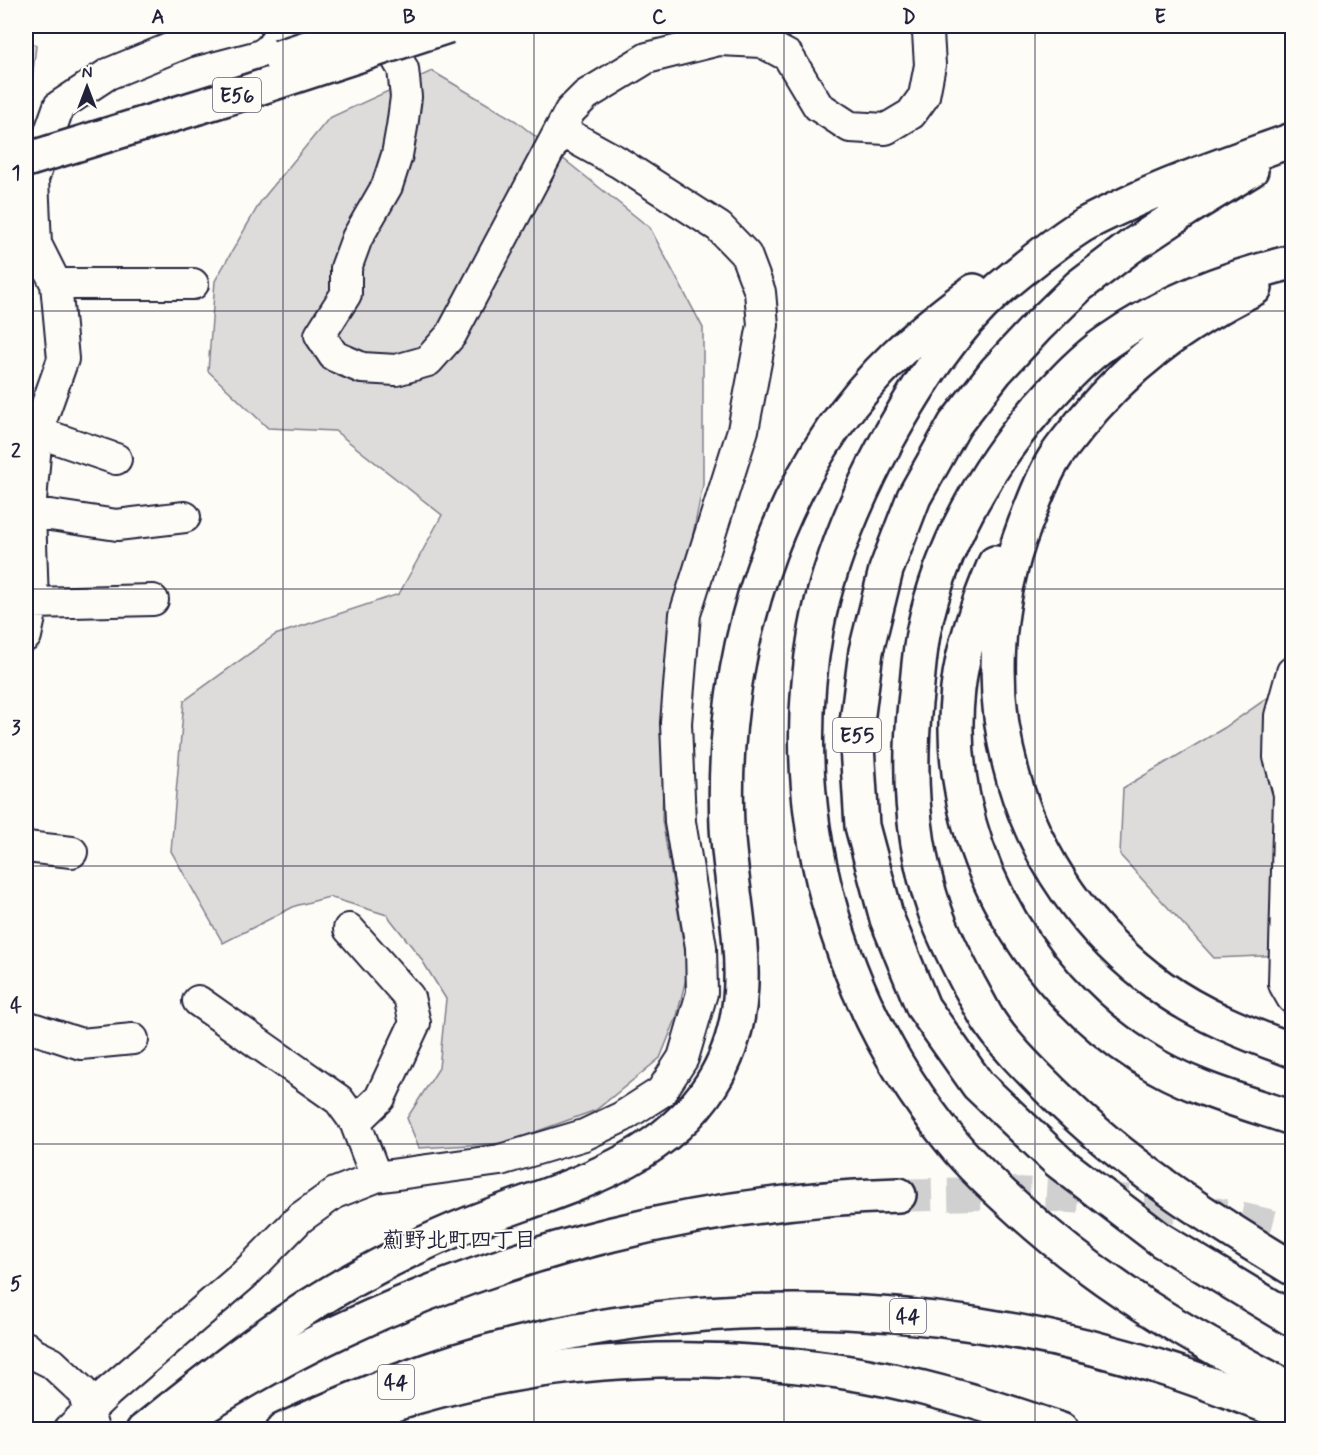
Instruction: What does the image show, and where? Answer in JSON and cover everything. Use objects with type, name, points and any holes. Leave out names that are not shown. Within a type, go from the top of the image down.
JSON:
[{"type":"main road","name":"E56","points":[[26,136],[223,76],[372,26]]},
{"type":"main road","name":"E56","points":[[26,160],[234,96],[448,26]]},
{"type":"main road","points":[[144,1430],[227,1364],[312,1303],[417,1247],[483,1218],[579,1183],[622,1164],[657,1141],[686,1116],[711,1085],[728,1052],[738,1016],[742,980],[741,945],[728,829],[726,768],[730,709],[741,647],[755,594],[773,542],[798,490],[825,444],[855,401],[894,357],[934,321],[1031,254],[1139,198],[1195,175],[1293,142]]},
{"type":"main road","name":"E55","points":[[1293,142],[1186,209],[1130,247],[1079,286],[996,371],[955,424],[914,497],[886,570],[866,651],[856,730],[862,826],[887,919],[923,1007],[978,1085],[1059,1162],[1161,1239],[1293,1319]]},
{"type":"main road","points":[[1082,226],[998,290],[961,327],[928,372],[899,420],[871,471],[849,521],[831,572],[817,626],[808,683],[807,766],[809,802],[817,860],[833,922],[855,981],[874,1022],[916,1095],[952,1143],[994,1187],[1043,1232],[1100,1276],[1209,1346],[1293,1390]]},
{"type":"main road","name":"E55","points":[[1293,262],[1207,287],[1158,310],[1104,344],[1059,385],[1017,431],[984,481],[958,530],[938,580],[924,629],[912,736],[912,795],[916,829],[935,911],[958,965],[989,1022],[1031,1072],[1092,1130],[1145,1173],[1231,1231],[1293,1268]]},
{"type":"main road","points":[[1293,271],[1226,303],[1174,334],[1128,372],[1088,414],[1053,460],[1021,510],[999,553],[981,597],[967,641],[958,689],[956,732],[959,775],[967,817],[994,891],[1016,931],[1042,968],[1069,1000],[1102,1031],[1143,1059],[1183,1080],[1229,1098],[1293,1118]]},
{"type":"main road","points":[[1053,460],[1012,558],[1001,610],[997,658],[1006,748],[1019,795],[1036,840],[1060,884],[1089,920],[1123,955],[1161,987],[1209,1015],[1293,1050]]},
{"type":"main road","points":[[164,1430],[270,1366],[338,1331],[420,1297],[568,1246],[640,1227],[776,1203],[900,1195]]},
{"type":"main road","name":"44","points":[[283,1430],[397,1381],[516,1359],[600,1327],[752,1311],[854,1312],[915,1317],[967,1323],[1026,1334],[1125,1357],[1221,1388],[1293,1416]]},
{"type":"main road","points":[[322,1430],[432,1393],[516,1359],[566,1367],[672,1360],[728,1360],[840,1371],[961,1398],[1061,1430]]},
{"type":"street","points":[[26,636],[33,603],[30,512],[37,432],[63,359],[56,284],[31,246],[33,179],[59,106],[108,74],[185,34],[247,26]]},
{"type":"street","points":[[372,26],[384,37],[403,69],[406,97],[397,155],[387,186],[357,238],[346,268],[346,294],[321,335],[334,356],[362,368],[396,370],[428,361],[451,335],[570,111],[586,95],[647,58],[720,40],[762,42],[788,56],[818,106],[850,127],[886,129],[911,114],[924,96],[930,65],[928,33],[925,26]]},
{"type":"street","points":[[84,1423],[244,1275],[300,1218],[335,1193],[376,1178],[500,1160],[584,1135],[622,1117],[661,1092],[683,1058],[702,993],[701,946],[680,822],[676,723],[685,614],[743,430],[763,326],[760,292],[746,255],[719,227],[618,162],[560,130]]},
{"type":"street","points":[[56,284],[193,284]]},
{"type":"street","points":[[37,432],[116,459]]},
{"type":"street","points":[[30,512],[117,525],[185,517]]},
{"type":"street","points":[[33,603],[153,600]]},
{"type":"street","points":[[1293,672],[1280,716],[1279,758],[1289,794],[1284,984],[1293,998]]},
{"type":"street","points":[[26,847],[72,852]]},
{"type":"street","points":[[349,929],[409,997],[415,1023],[380,1098],[355,1122]]},
{"type":"street","points":[[198,1001],[339,1100],[355,1122],[376,1178]]},
{"type":"street","points":[[26,1026],[81,1044],[133,1039]]},
{"type":"street","points":[[26,1347],[52,1363],[83,1392],[84,1423]]},
{"type":"shaded area","points":[[26,37],[36,46],[31,87],[26,88]]},
{"type":"shaded area","points":[[432,71],[516,121],[650,228],[703,328],[703,485],[667,661],[662,820],[688,970],[677,1016],[660,1058],[596,1110],[505,1143],[419,1148],[407,1118],[439,1068],[446,999],[420,957],[387,915],[329,897],[295,906],[223,943],[171,851],[184,701],[275,635],[399,594],[442,515],[335,431],[268,428],[208,371],[215,281],[261,201],[329,118]]},
{"type":"shaded area","points":[[1292,681],[1284,955],[1214,958],[1120,855],[1123,788],[1224,728]]},
{"type":"tunnel","points":[[899,1195],[1011,1193],[1128,1201],[1227,1216],[1292,1232]]},
{"type":"district","name":"薊野北町四丁目","points":[[459,1239]]}]
